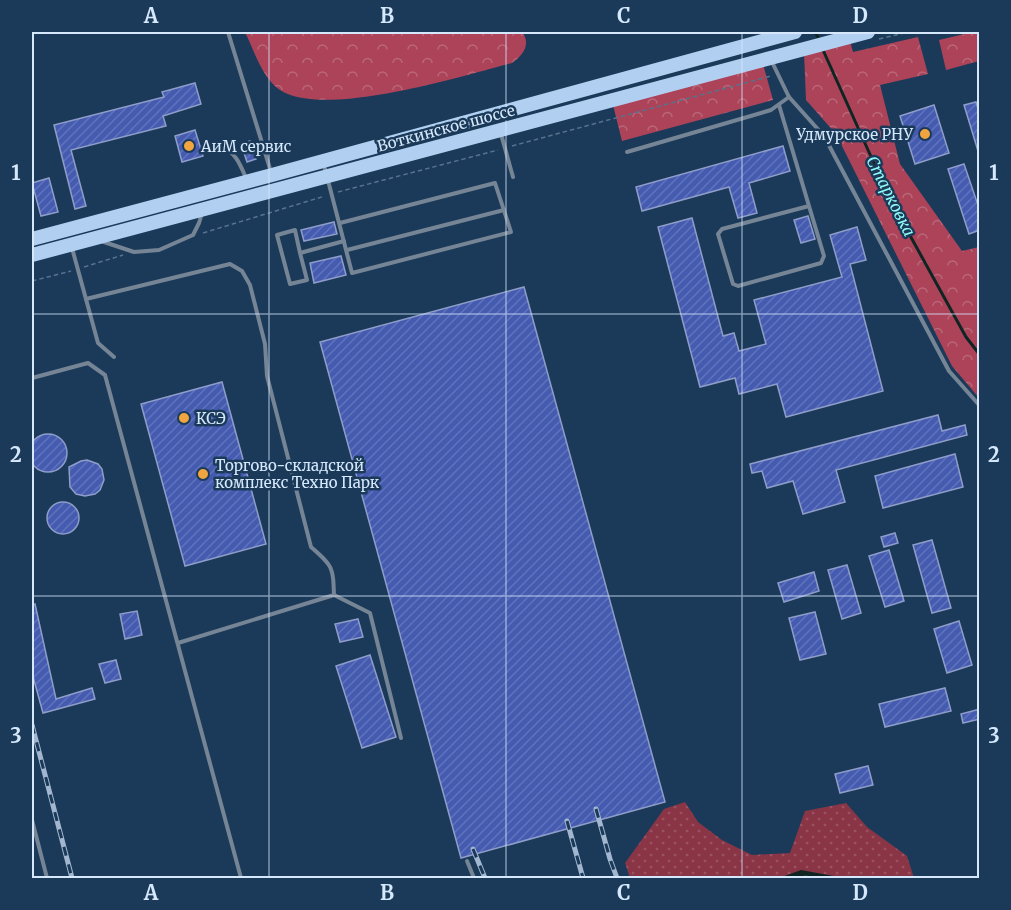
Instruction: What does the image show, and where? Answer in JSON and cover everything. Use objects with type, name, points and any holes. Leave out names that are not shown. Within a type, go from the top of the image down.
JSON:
[{"type":"main road","name":"Воткинское шоссе","points":[[32,239],[795,32]]},
{"type":"main road","name":"Воткинское шоссе","points":[[32,255],[770,58],[872,35]]},
{"type":"lane","points":[[228,32],[272,175]]},
{"type":"lane","points":[[764,40],[789,97],[824,136],[949,371],[980,406]]},
{"type":"lane","points":[[627,152],[771,110],[789,97]]},
{"type":"lane","points":[[779,105],[824,256],[820,262],[738,286],[733,284],[718,234],[722,229],[809,206]]},
{"type":"lane","points":[[495,113],[513,177]]},
{"type":"lane","points":[[221,146],[230,150],[238,160],[247,182]]},
{"type":"lane","points":[[322,161],[352,273],[511,232],[495,183],[340,223]]},
{"type":"lane","points":[[95,238],[134,252],[159,250],[193,235],[202,210],[199,195]]},
{"type":"lane","points":[[346,250],[504,210]]},
{"type":"lane","points":[[295,230],[300,253],[307,280],[290,284],[277,235],[295,230]]},
{"type":"lane","points":[[300,253],[344,241]]},
{"type":"lane","points":[[72,244],[98,343],[114,357]]},
{"type":"lane","points":[[86,299],[230,264],[242,271],[250,285],[265,344],[267,376],[311,547],[327,561],[334,572],[334,595]]},
{"type":"lane","points":[[32,378],[88,363],[105,375],[241,879]]},
{"type":"lane","points":[[178,643],[334,595],[370,613],[401,738]]},
{"type":"lane","points":[[32,820],[47,879]]},
{"type":"lane","points":[[467,861],[474,879]]},
{"type":"path","points":[[872,35],[908,32]]},
{"type":"path","points":[[193,235],[332,194],[778,74]]},
{"type":"shaded area","points":[[685,802],[698,822],[722,840],[752,855],[790,853],[805,811],[846,803],[867,827],[907,856],[914,878],[630,878],[625,863],[664,809]]},
{"type":"green space","points":[[245,32],[522,32],[526,45],[523,53],[512,63],[394,92],[360,98],[328,100],[301,98],[280,90],[263,71]]},
{"type":"green space","points":[[979,32],[979,61],[946,70],[939,40]]},
{"type":"green space","points":[[918,37],[928,74],[880,85],[900,164],[962,251],[979,247],[979,398],[952,366],[836,134],[806,100],[804,52],[850,41],[853,52]]},
{"type":"green space","points":[[763,64],[773,100],[622,141],[613,105]]},
{"type":"water","points":[[801,870],[845,878],[779,878]]},
{"type":"building","points":[[195,83],[201,104],[163,116],[166,126],[71,150],[86,206],[75,209],[54,125],[164,97],[162,92]]},
{"type":"building","points":[[976,102],[980,115],[980,151],[978,151],[964,105]]},
{"type":"building","points":[[934,105],[949,153],[915,164],[900,116]]},
{"type":"building","name":"АиМ сервис","points":[[195,130],[203,156],[182,162],[175,136]]},
{"type":"building","points":[[250,141],[256,159],[247,162],[241,144]]},
{"type":"building","points":[[783,146],[790,171],[749,183],[757,213],[738,218],[729,187],[642,211],[636,187]]},
{"type":"building","points":[[964,164],[980,211],[980,230],[969,234],[948,169]]},
{"type":"building","points":[[49,178],[58,212],[41,216],[32,183]]},
{"type":"building","points":[[808,216],[815,239],[801,243],[794,220]]},
{"type":"building","points":[[692,218],[723,336],[734,333],[739,351],[766,344],[754,300],[842,277],[830,235],[857,227],[866,260],[850,264],[883,391],[786,417],[777,384],[739,394],[735,378],[700,387],[658,227]]},
{"type":"building","points":[[334,222],[337,234],[304,241],[301,230]]},
{"type":"building","points":[[341,256],[346,275],[314,283],[310,263]]},
{"type":"building","points":[[524,287],[665,802],[461,858],[320,342]]},
{"type":"building","name":"Торгово-складской комплекс Техно Парк","points":[[222,382],[266,544],[185,566],[141,404]]},
{"type":"building","points":[[938,415],[942,431],[965,425],[967,435],[836,470],[845,502],[803,514],[793,481],[767,488],[762,471],[752,473],[750,464]]},
{"type":"building","points":[[48,434],[61,440],[67,453],[61,466],[48,472],[35,466],[29,453],[35,440]]},
{"type":"building","points":[[955,454],[963,487],[883,508],[875,476]]},
{"type":"building","points":[[87,460],[98,464],[102,469],[104,480],[100,490],[95,494],[85,496],[76,494],[70,487],[69,467]]},
{"type":"building","points":[[63,502],[75,506],[79,518],[75,530],[63,534],[51,530],[47,518],[51,506]]},
{"type":"building","points":[[895,533],[898,543],[884,547],[881,537]]},
{"type":"building","points":[[932,540],[951,608],[932,613],[913,545]]},
{"type":"building","points":[[889,550],[904,601],[885,607],[869,556]]},
{"type":"building","points":[[847,565],[861,613],[842,619],[828,570]]},
{"type":"building","points":[[814,572],[819,591],[784,602],[778,583]]},
{"type":"building","points":[[35,604],[56,699],[92,688],[95,699],[43,713],[32,673],[32,605]]},
{"type":"building","points":[[137,611],[142,635],[125,639],[120,614]]},
{"type":"building","points":[[815,612],[826,654],[800,660],[789,618]]},
{"type":"building","points":[[358,619],[363,637],[340,642],[335,624]]},
{"type":"building","points":[[959,621],[972,665],[947,673],[934,629]]},
{"type":"building","points":[[370,655],[396,737],[362,748],[336,666]]},
{"type":"building","points":[[116,660],[121,679],[105,683],[99,664]]},
{"type":"building","points":[[945,688],[951,711],[885,727],[879,704]]},
{"type":"building","points":[[980,709],[980,719],[963,723],[961,714]]},
{"type":"building","points":[[868,766],[873,785],[840,793],[835,774]]},
{"type":"waterway","name":"Старковка","points":[[815,32],[820,41]]},
{"type":"waterway","name":"Старковка","points":[[823,50],[891,201],[966,337],[980,355]]},
{"type":"railway","points":[[32,725],[72,878]]},
{"type":"railway","points":[[596,809],[617,878]]},
{"type":"railway","points":[[567,821],[583,878]]},
{"type":"railway","points":[[473,849],[485,878]]},
{"type":"place","name":"Удмурское РНУ","points":[[925,134]]},
{"type":"place","name":"АиМ сервис","points":[[189,146]]},
{"type":"place","name":"КСЭ","points":[[184,418]]},
{"type":"place","name":"Торгово-складской комплекс Техно Парк","points":[[203,474]]}]
